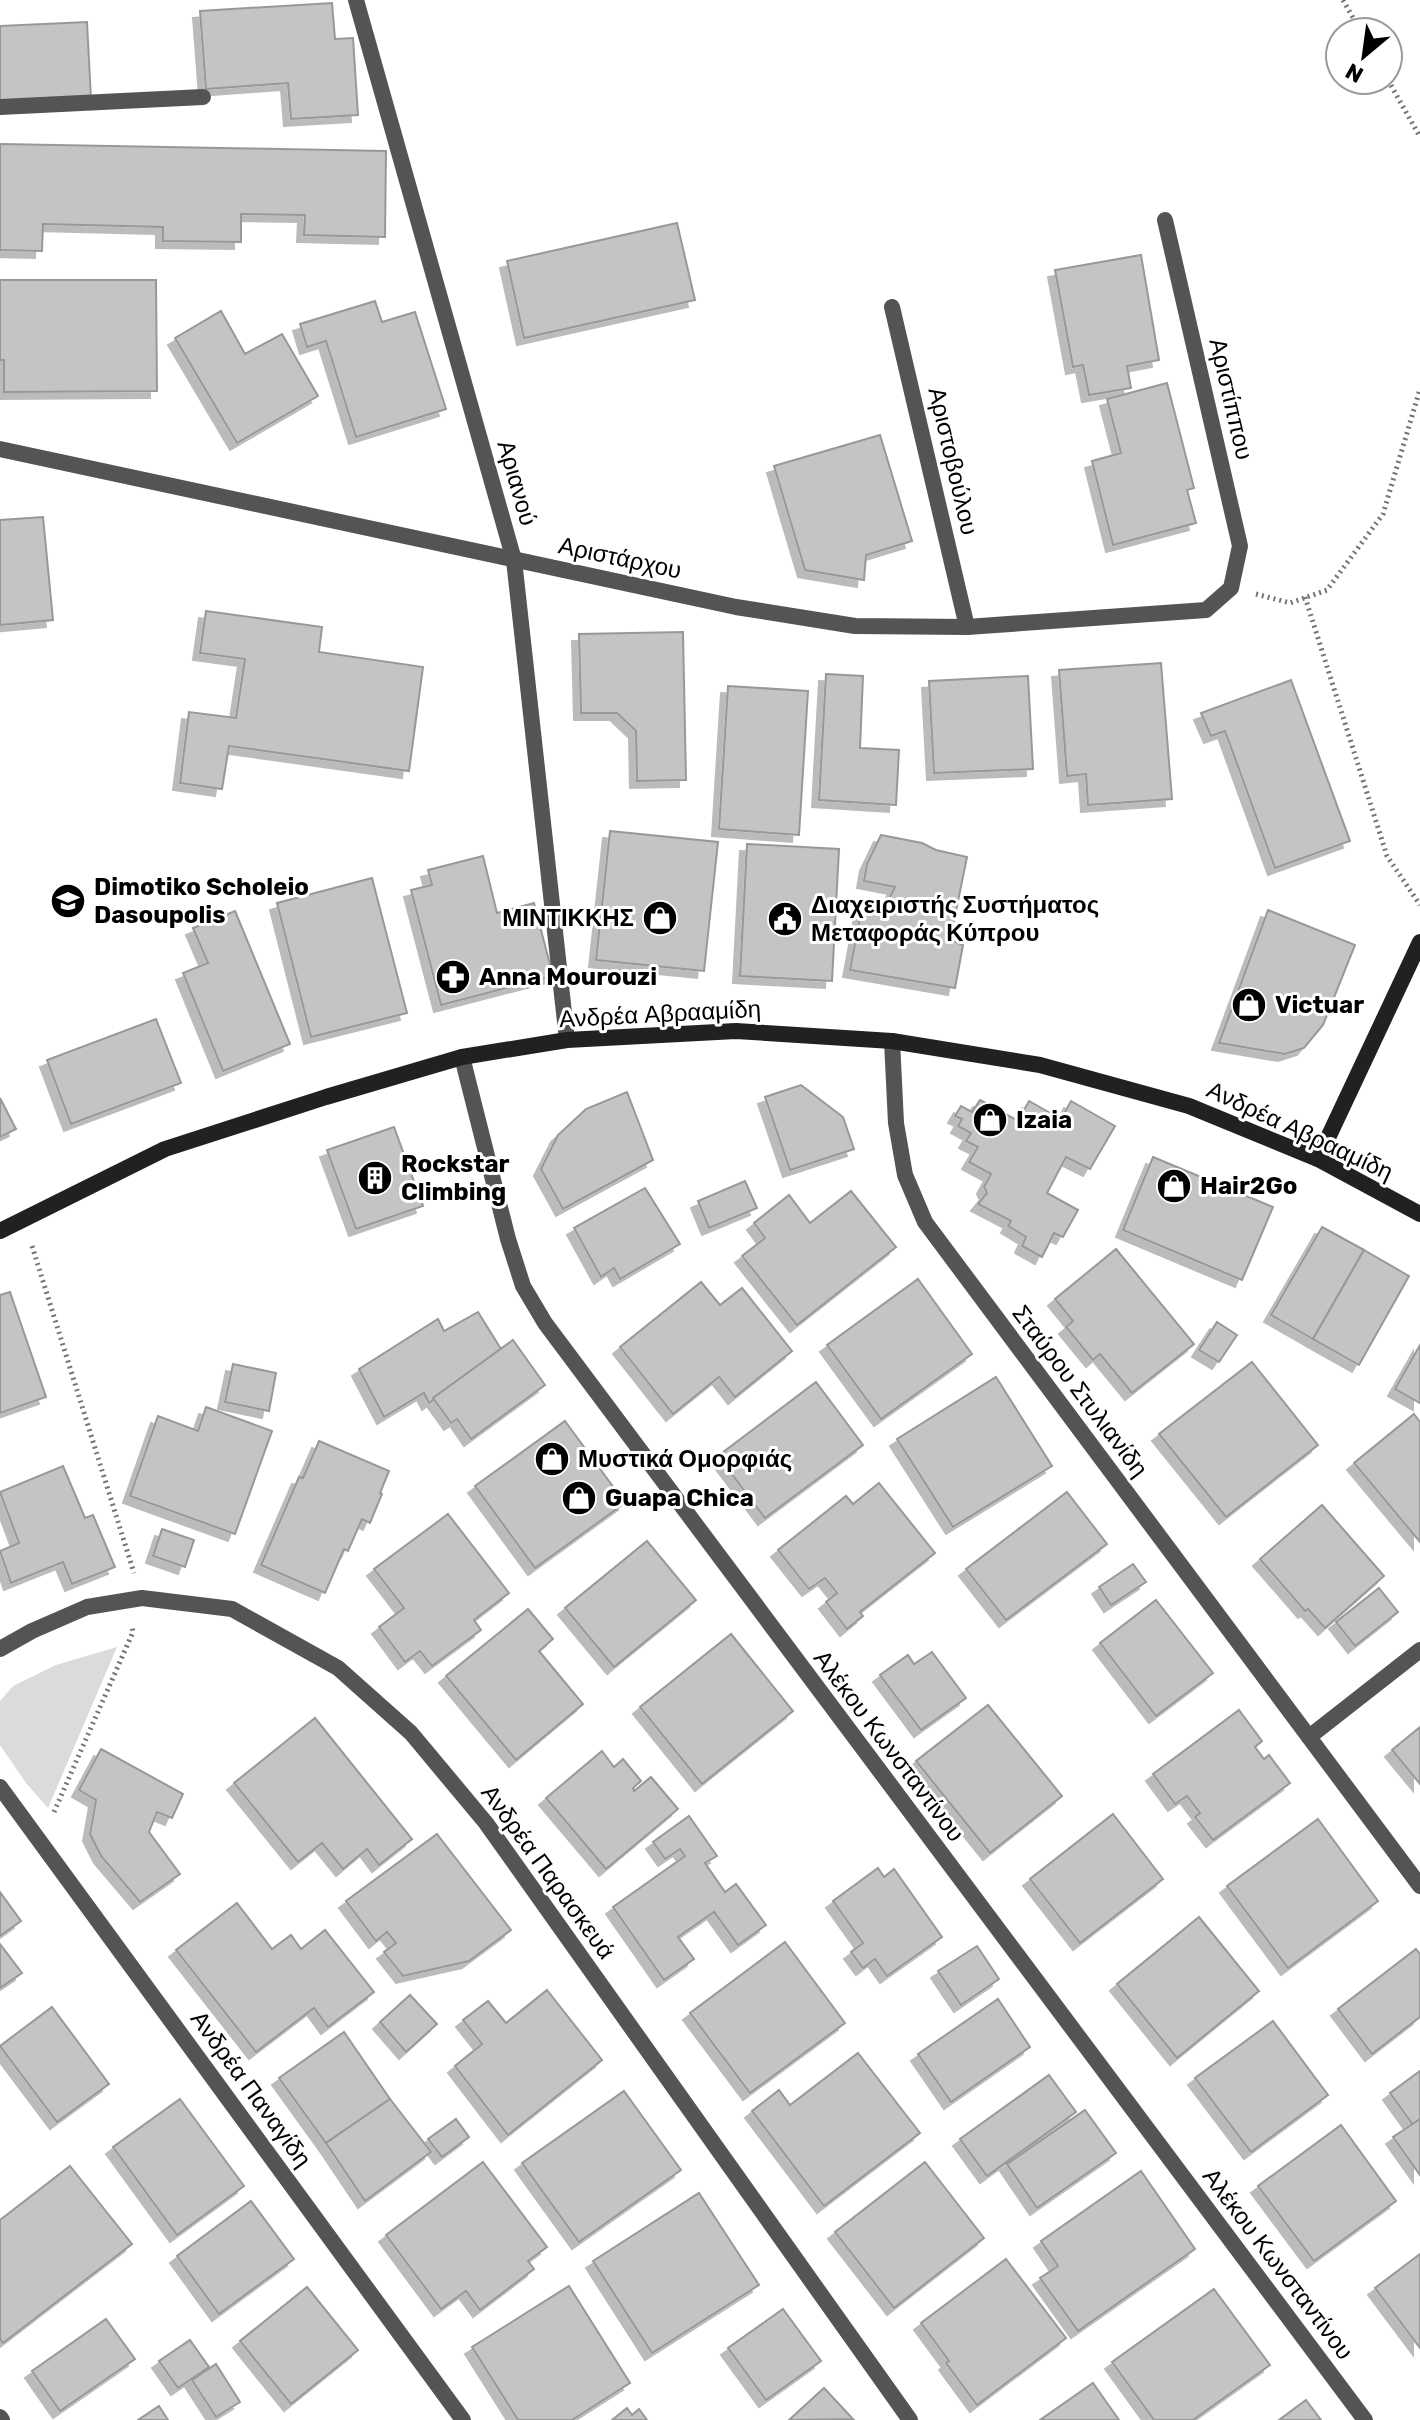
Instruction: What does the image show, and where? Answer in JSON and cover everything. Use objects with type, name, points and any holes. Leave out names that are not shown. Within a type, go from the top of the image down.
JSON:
[{"type":"main road","points":[[1318,1159],[1420,942]]},
{"type":"main road","name":"Ανδρέα Αβρααμίδη","points":[[0,1231],[165,1149],[462,1057],[567,1040],[736,1031],[892,1041],[1040,1065],[1174,1102],[1318,1159],[1420,1214]]},
{"type":"street","name":"Αριανού","points":[[356,0],[514,560],[567,1040]]},
{"type":"street","points":[[0,107],[203,97]]},
{"type":"street","name":"Αριστίππου","points":[[1165,220],[1240,546],[1231,588]]},
{"type":"street","name":"Αριστοβούλου","points":[[892,307],[967,627]]},
{"type":"street","name":"Αριστάρχου","points":[[0,449],[736,607],[855,626],[967,627],[1206,610],[1231,588]]},
{"type":"street","name":"Σταύρου Στυλιανίδη","points":[[892,1041],[896,1123],[905,1175],[925,1222],[1420,1886]]},
{"type":"street","name":"Αλέκου Κωνσταντίνου","points":[[462,1057],[508,1239],[523,1286],[545,1323],[1365,2420]]},
{"type":"street","name":"Ανδρέα Παρασκευά","points":[[0,1649],[87,1607],[134,1599],[232,1609],[338,1668],[411,1733],[486,1823],[910,2420]]},
{"type":"street","points":[[1309,1737],[1420,1650]]},
{"type":"street","name":"Ανδρέα Παναγίδη","points":[[0,1787],[463,2420]]},
{"type":"path","points":[[1397,96],[1420,137]]},
{"type":"path","points":[[1231,588],[1290,603],[1327,590],[1383,514],[1420,389]]},
{"type":"path","points":[[1305,597],[1387,856],[1420,905]]},
{"type":"path","points":[[23,1219],[134,1599],[133,1632],[54,1813],[34,1833]]},
{"type":"shaded area","points":[[117,1647],[48,1808],[0,1745],[0,1701],[13,1686],[56,1665]]},
{"type":"building","points":[[332,3],[335,39],[353,38],[358,115],[291,119],[288,83],[206,89],[200,11]]},
{"type":"building","points":[[87,22],[91,99],[0,103],[0,26]]},
{"type":"building","points":[[0,144],[386,151],[385,237],[304,235],[305,215],[241,214],[241,242],[163,241],[163,227],[43,224],[42,251],[0,250]]},
{"type":"building","points":[[677,223],[695,300],[524,338],[507,261]]},
{"type":"building","points":[[1141,255],[1159,360],[1127,366],[1131,388],[1089,395],[1083,365],[1073,367],[1055,270]]},
{"type":"building","points":[[0,280],[156,280],[157,391],[4,392],[4,360],[0,360]]},
{"type":"building","points":[[375,301],[382,322],[415,312],[446,409],[356,437],[326,341],[307,347],[300,324]]},
{"type":"building","points":[[221,311],[245,354],[282,334],[318,396],[237,443],[175,338]]},
{"type":"building","points":[[1167,383],[1194,488],[1187,490],[1196,523],[1113,545],[1092,461],[1121,453],[1107,399]]},
{"type":"building","points":[[880,435],[912,541],[866,555],[864,580],[805,570],[774,466]]},
{"type":"building","points":[[43,517],[53,620],[0,625],[0,520]]},
{"type":"building","points":[[206,611],[322,627],[319,652],[423,667],[409,771],[229,746],[222,789],[180,783],[189,712],[236,718],[245,659],[200,653]]},
{"type":"building","points":[[683,632],[686,780],[637,781],[636,731],[617,713],[581,713],[579,634]]},
{"type":"building","points":[[1161,663],[1172,799],[1088,805],[1086,774],[1067,776],[1059,670]]},
{"type":"building","points":[[826,674],[863,676],[860,748],[899,750],[896,805],[819,800]]},
{"type":"building","points":[[1028,676],[1033,769],[934,773],[929,681]]},
{"type":"building","points":[[1291,680],[1350,841],[1275,868],[1225,731],[1211,736],[1201,713]]},
{"type":"building","points":[[728,686],[808,691],[799,835],[719,829]]},
{"type":"building","points":[[610,831],[718,842],[704,971],[596,960]]},
{"type":"building","points":[[881,835],[922,843],[936,850],[967,857],[954,921],[946,938],[963,945],[955,988],[850,970],[863,901],[886,905],[895,887],[864,881],[867,864]]},
{"type":"building","points":[[747,844],[839,849],[832,981],[740,976]]},
{"type":"building","points":[[483,856],[497,913],[534,903],[553,976],[441,1005],[411,890],[432,885],[428,870]]},
{"type":"building","points":[[372,878],[407,1013],[311,1037],[277,903]]},
{"type":"building","points":[[1268,910],[1355,945],[1323,1025],[1304,1048],[1285,1054],[1219,1043]]},
{"type":"building","points":[[235,911],[290,1044],[223,1071],[183,973],[208,963],[193,928]]},
{"type":"building","points":[[156,1019],[181,1083],[71,1124],[47,1060]]},
{"type":"building","points":[[801,1085],[843,1117],[854,1149],[790,1170],[765,1097]]},
{"type":"building","points":[[627,1092],[653,1160],[563,1209],[541,1169],[558,1135],[586,1109]]},
{"type":"building","points":[[0,1098],[16,1129],[0,1137]]},
{"type":"building","points":[[980,1100],[1018,1121],[1029,1101],[1061,1119],[1071,1101],[1115,1126],[1090,1169],[1066,1157],[1047,1193],[1078,1210],[1063,1237],[1054,1233],[1042,1257],[1022,1246],[1026,1237],[1008,1226],[1011,1221],[978,1204],[987,1193],[984,1187],[991,1174],[969,1162],[978,1147],[966,1141],[971,1133],[958,1126],[962,1119],[955,1116],[961,1106],[972,1112]]},
{"type":"building","name":"Rockstar Climbing","points":[[394,1127],[423,1206],[356,1229],[327,1150]]},
{"type":"building","points":[[1153,1157],[1273,1207],[1242,1280],[1123,1230]]},
{"type":"building","points":[[745,1181],[757,1208],[709,1228],[698,1201]]},
{"type":"building","points":[[645,1188],[680,1244],[620,1279],[614,1268],[601,1277],[574,1228]]},
{"type":"building","points":[[851,1191],[896,1247],[797,1325],[742,1256],[765,1238],[754,1223],[789,1195],[810,1223]]},
{"type":"building","points":[[1322,1227],[1364,1250],[1313,1339],[1271,1315]]},
{"type":"building","points":[[1116,1249],[1194,1344],[1132,1393],[1100,1354],[1093,1360],[1066,1327],[1073,1321],[1055,1299]]},
{"type":"building","points":[[1364,1250],[1409,1276],[1359,1365],[1313,1339]]},
{"type":"building","points":[[918,1279],[972,1354],[881,1419],[827,1345]]},
{"type":"building","points":[[701,1282],[720,1305],[742,1288],[792,1351],[735,1397],[719,1377],[673,1414],[620,1347]]},
{"type":"building","points":[[10,1292],[46,1397],[0,1413],[0,1295]]},
{"type":"building","points":[[478,1312],[501,1349],[429,1403],[424,1393],[384,1417],[359,1369],[438,1319],[444,1331]]},
{"type":"building","points":[[1217,1322],[1237,1335],[1219,1362],[1199,1350]]},
{"type":"building","points":[[513,1340],[545,1385],[471,1439],[457,1419],[451,1423],[433,1398]]},
{"type":"building","points":[[1420,1345],[1420,1403],[1395,1389]]},
{"type":"building","points":[[1252,1362],[1318,1445],[1226,1517],[1159,1434]]},
{"type":"building","points":[[233,1364],[276,1373],[269,1411],[225,1402]]},
{"type":"building","points":[[996,1377],[1052,1466],[953,1527],[897,1439]]},
{"type":"building","points":[[816,1382],[863,1445],[765,1518],[718,1456]]},
{"type":"building","points":[[206,1407],[272,1431],[235,1534],[130,1496],[158,1416],[198,1431]]},
{"type":"building","points":[[1414,1414],[1420,1422],[1420,1542],[1354,1463]]},
{"type":"building","points":[[565,1421],[625,1503],[535,1568],[475,1486]]},
{"type":"building","points":[[319,1441],[389,1471],[370,1523],[362,1519],[348,1551],[344,1549],[325,1593],[261,1565],[299,1477],[303,1478]]},
{"type":"building","points":[[63,1466],[85,1518],[93,1515],[115,1567],[72,1584],[63,1562],[11,1583],[0,1551],[19,1543],[0,1492]]},
{"type":"building","points":[[879,1483],[935,1553],[860,1612],[863,1616],[847,1629],[826,1602],[837,1593],[825,1578],[809,1589],[778,1550],[846,1496],[853,1504]]},
{"type":"building","points":[[1067,1492],[1107,1544],[1006,1620],[966,1569]]},
{"type":"building","points":[[1322,1505],[1384,1576],[1325,1628],[1308,1609],[1305,1611],[1260,1559]]},
{"type":"building","points":[[448,1514],[509,1593],[474,1620],[481,1630],[432,1666],[420,1651],[405,1662],[379,1627],[404,1608],[374,1569]]},
{"type":"building","points":[[162,1529],[194,1540],[185,1567],[153,1556]]},
{"type":"building","points":[[647,1541],[696,1600],[614,1667],[565,1608]]},
{"type":"building","points":[[1133,1564],[1146,1582],[1111,1605],[1099,1587]]},
{"type":"building","points":[[1379,1588],[1398,1612],[1355,1646],[1336,1622]]},
{"type":"building","points":[[1156,1600],[1213,1673],[1156,1716],[1100,1643]]},
{"type":"building","points":[[528,1609],[553,1639],[539,1651],[583,1704],[516,1760],[446,1676]]},
{"type":"building","points":[[731,1634],[793,1711],[702,1784],[640,1707]]},
{"type":"building","points":[[932,1652],[966,1698],[921,1730],[880,1675],[908,1655],[914,1664]]},
{"type":"building","points":[[988,1705],[1062,1796],[990,1853],[916,1761]]},
{"type":"building","points":[[1239,1710],[1262,1741],[1255,1747],[1264,1759],[1269,1755],[1290,1783],[1213,1840],[1195,1817],[1200,1813],[1187,1796],[1175,1804],[1153,1774]]},
{"type":"building","points":[[315,1718],[412,1839],[379,1865],[367,1849],[343,1869],[322,1843],[298,1862],[234,1783]]},
{"type":"building","points":[[1420,1727],[1420,1784],[1392,1750]]},
{"type":"building","points":[[101,1749],[183,1794],[172,1818],[157,1812],[149,1832],[180,1874],[140,1902],[101,1856],[90,1834],[96,1800],[79,1790]]},
{"type":"building","points":[[602,1751],[614,1767],[623,1759],[641,1781],[633,1788],[634,1791],[651,1777],[678,1809],[606,1869],[546,1798]]},
{"type":"building","points":[[1113,1814],[1163,1879],[1080,1943],[1030,1879]]},
{"type":"building","points":[[689,1816],[717,1856],[705,1863],[725,1892],[736,1884],[766,1925],[738,1945],[714,1912],[678,1937],[694,1959],[664,1980],[613,1907],[685,1856],[680,1849],[665,1859],[653,1842]]},
{"type":"building","points":[[1318,1819],[1378,1901],[1288,1968],[1227,1886]]},
{"type":"building","points":[[437,1834],[511,1930],[469,1961],[403,1976],[384,1952],[396,1943],[387,1932],[376,1941],[346,1901]]},
{"type":"building","points":[[878,1868],[884,1877],[894,1869],[942,1937],[887,1976],[875,1959],[863,1968],[851,1952],[863,1943],[833,1901]]},
{"type":"building","points":[[0,1892],[21,1921],[0,1936]]},
{"type":"building","points":[[237,1903],[272,1949],[291,1935],[301,1949],[325,1930],[374,1992],[328,2027],[314,2008],[256,2052],[176,1950]]},
{"type":"building","points":[[1199,1917],[1259,1991],[1177,2058],[1117,1984]]},
{"type":"building","points":[[785,1942],[845,2023],[750,2093],[690,2013]]},
{"type":"building","points":[[0,1944],[22,1973],[0,1988]]},
{"type":"building","points":[[977,1946],[999,1979],[961,2005],[938,1971]]},
{"type":"building","points":[[1416,1949],[1420,1954],[1420,2017],[1372,2054],[1338,2009]]},
{"type":"building","points":[[547,1990],[602,2060],[508,2135],[455,2066],[482,2044],[463,2020],[488,2001],[506,2023]]},
{"type":"building","points":[[410,1995],[437,2024],[406,2052],[380,2022]]},
{"type":"building","points":[[998,1999],[1030,2047],[951,2102],[918,2054]]},
{"type":"building","points":[[52,2007],[109,2084],[57,2122],[0,2046]]},
{"type":"building","points":[[1273,2021],[1328,2095],[1251,2152],[1195,2078]]},
{"type":"building","points":[[344,2032],[390,2099],[326,2143],[279,2078]]},
{"type":"building","points":[[858,2053],[920,2133],[824,2206],[752,2111],[779,2090],[790,2105]]},
{"type":"building","points":[[1420,2071],[1420,2119],[1413,2125],[1390,2093]]},
{"type":"building","points":[[1049,2075],[1076,2112],[987,2176],[960,2139]]},
{"type":"building","points":[[624,2091],[681,2170],[579,2242],[522,2163]]},
{"type":"building","points":[[180,2099],[244,2186],[177,2235],[113,2147]]},
{"type":"building","points":[[390,2099],[431,2152],[365,2201],[326,2143]]},
{"type":"building","points":[[1085,2110],[1116,2153],[1037,2208],[1007,2164]]},
{"type":"building","points":[[456,2119],[469,2137],[442,2157],[428,2139]]},
{"type":"building","points":[[1420,2119],[1420,2175],[1393,2137]]},
{"type":"building","points":[[1341,2125],[1396,2201],[1314,2261],[1258,2186]]},
{"type":"building","points":[[483,2162],[547,2247],[528,2261],[534,2269],[480,2310],[466,2291],[441,2309],[386,2235]]},
{"type":"building","points":[[925,2162],[984,2238],[894,2308],[835,2232]]},
{"type":"building","points":[[70,2166],[132,2244],[3,2343],[0,2339],[0,2220]]},
{"type":"building","points":[[1141,2171],[1195,2249],[1078,2331],[1040,2278],[1058,2266],[1041,2241]]},
{"type":"building","points":[[699,2193],[759,2285],[652,2353],[593,2261]]},
{"type":"building","points":[[251,2201],[294,2259],[219,2314],[177,2256]]},
{"type":"building","points":[[1420,2254],[1420,2348],[1375,2288]]},
{"type":"building","points":[[1006,2259],[1066,2338],[977,2405],[921,2323]]},
{"type":"building","points":[[569,2286],[630,2383],[572,2420],[518,2420],[472,2347]]},
{"type":"building","points":[[307,2287],[358,2350],[291,2404],[240,2341]]},
{"type":"building","points":[[1214,2289],[1270,2365],[1193,2420],[1154,2420],[1112,2362]]},
{"type":"building","points":[[783,2309],[821,2361],[766,2400],[728,2348]]},
{"type":"building","points":[[106,2319],[135,2359],[60,2411],[32,2371]]},
{"type":"building","points":[[190,2340],[209,2367],[178,2388],[159,2361]]},
{"type":"building","points":[[216,2364],[240,2402],[216,2417],[192,2380]]},
{"type":"building","points":[[1093,2383],[1119,2420],[1040,2420]]},
{"type":"building","points":[[824,2388],[853,2419],[789,2420]]},
{"type":"building","points":[[1306,2400],[1321,2420],[1279,2420]]},
{"type":"building","points":[[159,2406],[168,2420],[138,2420]]},
{"type":"building","points":[[627,2408],[632,2415],[639,2409],[647,2420],[612,2420]]},
{"type":"place","name":"Dimotiko Scholeio Dasoupolis","points":[[68,901]]},
{"type":"place","name":"ΜΙΝΤΙΚΚΗΣ","points":[[660,918]]},
{"type":"place","name":"Διαχειριστής Συστήματος Μεταφοράς Κύπρου","points":[[785,919]]},
{"type":"place","name":"Anna Mourouzi","points":[[453,977]]},
{"type":"place","name":"Victuar","points":[[1249,1005]]},
{"type":"place","name":"Izaia","points":[[990,1120]]},
{"type":"place","name":"Rockstar Climbing","points":[[375,1178]]},
{"type":"place","name":"Hair2Go","points":[[1174,1186]]},
{"type":"place","name":"Μυστικά Ομορφιάς","points":[[552,1459]]},
{"type":"place","name":"Guapa Chica","points":[[579,1498]]}]
